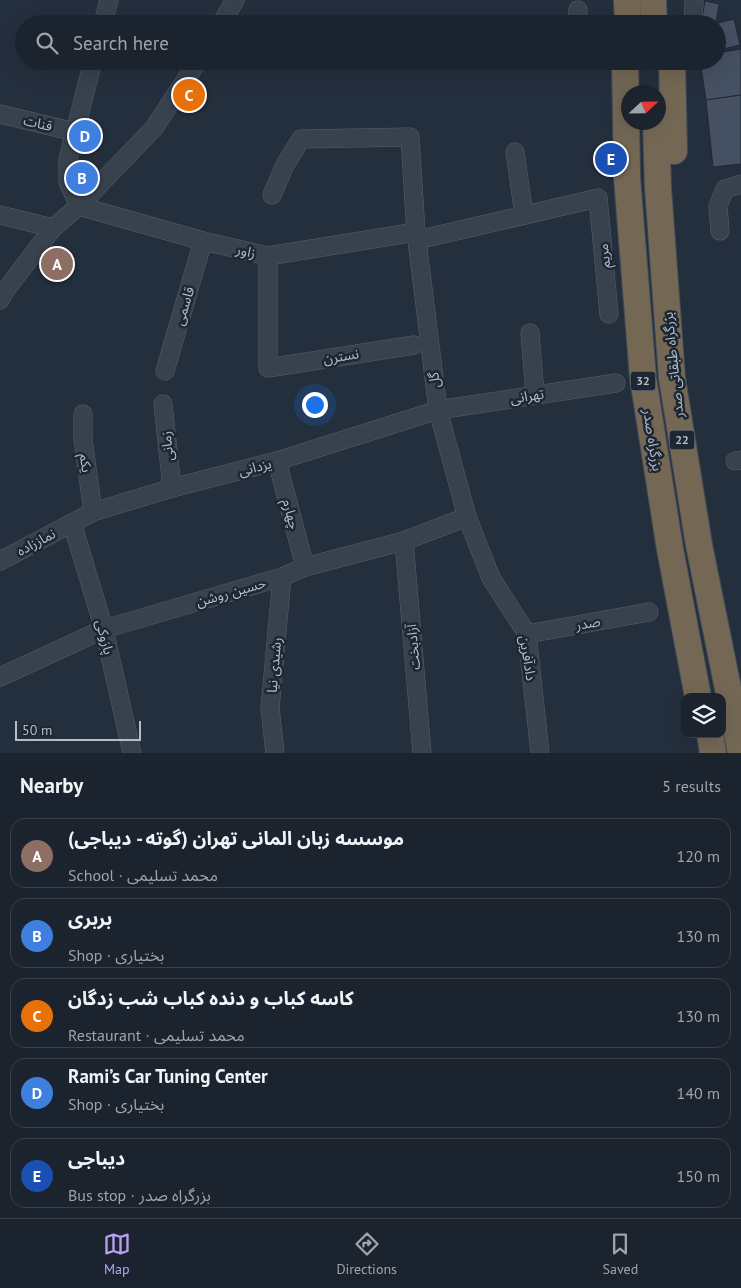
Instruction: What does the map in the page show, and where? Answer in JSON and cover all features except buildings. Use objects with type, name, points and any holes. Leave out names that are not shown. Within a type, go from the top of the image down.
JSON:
[{"type":"highway","points":[[623,0],[624,15]]},
{"type":"highway","points":[[627,0],[628,15]]},
{"type":"highway","points":[[653,0],[654,15]]},
{"type":"highway","points":[[671,0],[678,15]]},
{"type":"highway","name":"بزرگراه صدر","points":[[625,70],[628,177],[643,378],[670,549],[697,693]]},
{"type":"highway","points":[[629,70],[630,85]]},
{"type":"highway","points":[[655,70],[656,85]]},
{"type":"highway","points":[[672,70],[674,181],[686,374],[714,541],[741,679]]},
{"type":"highway","name":"بزرگراه طبقاتی صدر","points":[[630,130],[646,378],[674,548],[701,693]]},
{"type":"highway","name":"بزرگراه طبقاتی صدر","points":[[656,130],[658,188],[672,378],[699,545],[741,753]]},
{"type":"highway","points":[[706,738],[709,753]]},
{"type":"highway","points":[[711,738],[713,753]]},
{"type":"street","points":[[105,15],[109,0]]},
{"type":"street","points":[[226,15],[235,0]]},
{"type":"street","points":[[686,15],[694,0]]},
{"type":"street","points":[[79,206],[68,182],[68,159],[91,70]]},
{"type":"street","points":[[0,300],[53,228],[79,206],[154,128],[192,70]]},
{"type":"street","name":"قنات","points":[[0,114],[76,132]]},
{"type":"street","name":"گل","points":[[272,195],[284,165],[301,139],[410,137],[416,236],[438,410],[467,517]]},
{"type":"street","points":[[416,236],[524,215],[514,152]]},
{"type":"street","points":[[720,231],[718,206],[725,189],[741,184]]},
{"type":"street","name":"مریم","points":[[524,215],[598,198],[610,314]]},
{"type":"street","name":"زاور","points":[[79,206],[204,241],[268,256],[416,236]]},
{"type":"street","points":[[0,215],[53,228]]},
{"type":"street","name":"قاسمی","points":[[165,371],[204,241]]},
{"type":"street","name":"نسترن","points":[[268,256],[268,368],[414,344]]},
{"type":"street","points":[[530,333],[535,395]]},
{"type":"street","name":"تهرانی","points":[[438,410],[616,383]]},
{"type":"street","name":"زمانی","points":[[163,404],[172,488]]},
{"type":"street","name":"یزدانی","points":[[72,523],[93,512],[172,488],[277,461],[438,410]]},
{"type":"street","name":"یکم","points":[[83,414],[83,439],[93,512]]},
{"type":"street","name":"چهارم","points":[[277,461],[305,567]]},
{"type":"street","name":"حسین روشن","points":[[0,677],[104,629],[282,577],[305,567],[404,540],[467,517]]},
{"type":"street","name":"دادآفرین","points":[[467,517],[491,578],[527,634],[540,753]]},
{"type":"street","name":"نماززاده","points":[[0,561],[72,523]]},
{"type":"street","name":"پازوکی","points":[[72,523],[104,629],[132,753]]},
{"type":"street","name":"آزادبخت","points":[[404,540],[422,753]]},
{"type":"street","name":"رشیدی نیا","points":[[275,753],[270,708],[282,577]]},
{"type":"street","name":"صدر","points":[[527,634],[649,612]]},
{"type":"place","name":"کاسه کباب و دنده کباب شب زدگان","points":[[189,95]]},
{"type":"place","name":"Rami’s Car Tuning Center","points":[[85,136]]},
{"type":"place","name":"دیباجی","points":[[611,159]]},
{"type":"place","name":"بربری","points":[[82,178]]},
{"type":"place","name":"موسسه زبان المانی تهران (گوته - دیباجی)","points":[[57,264]]}]
